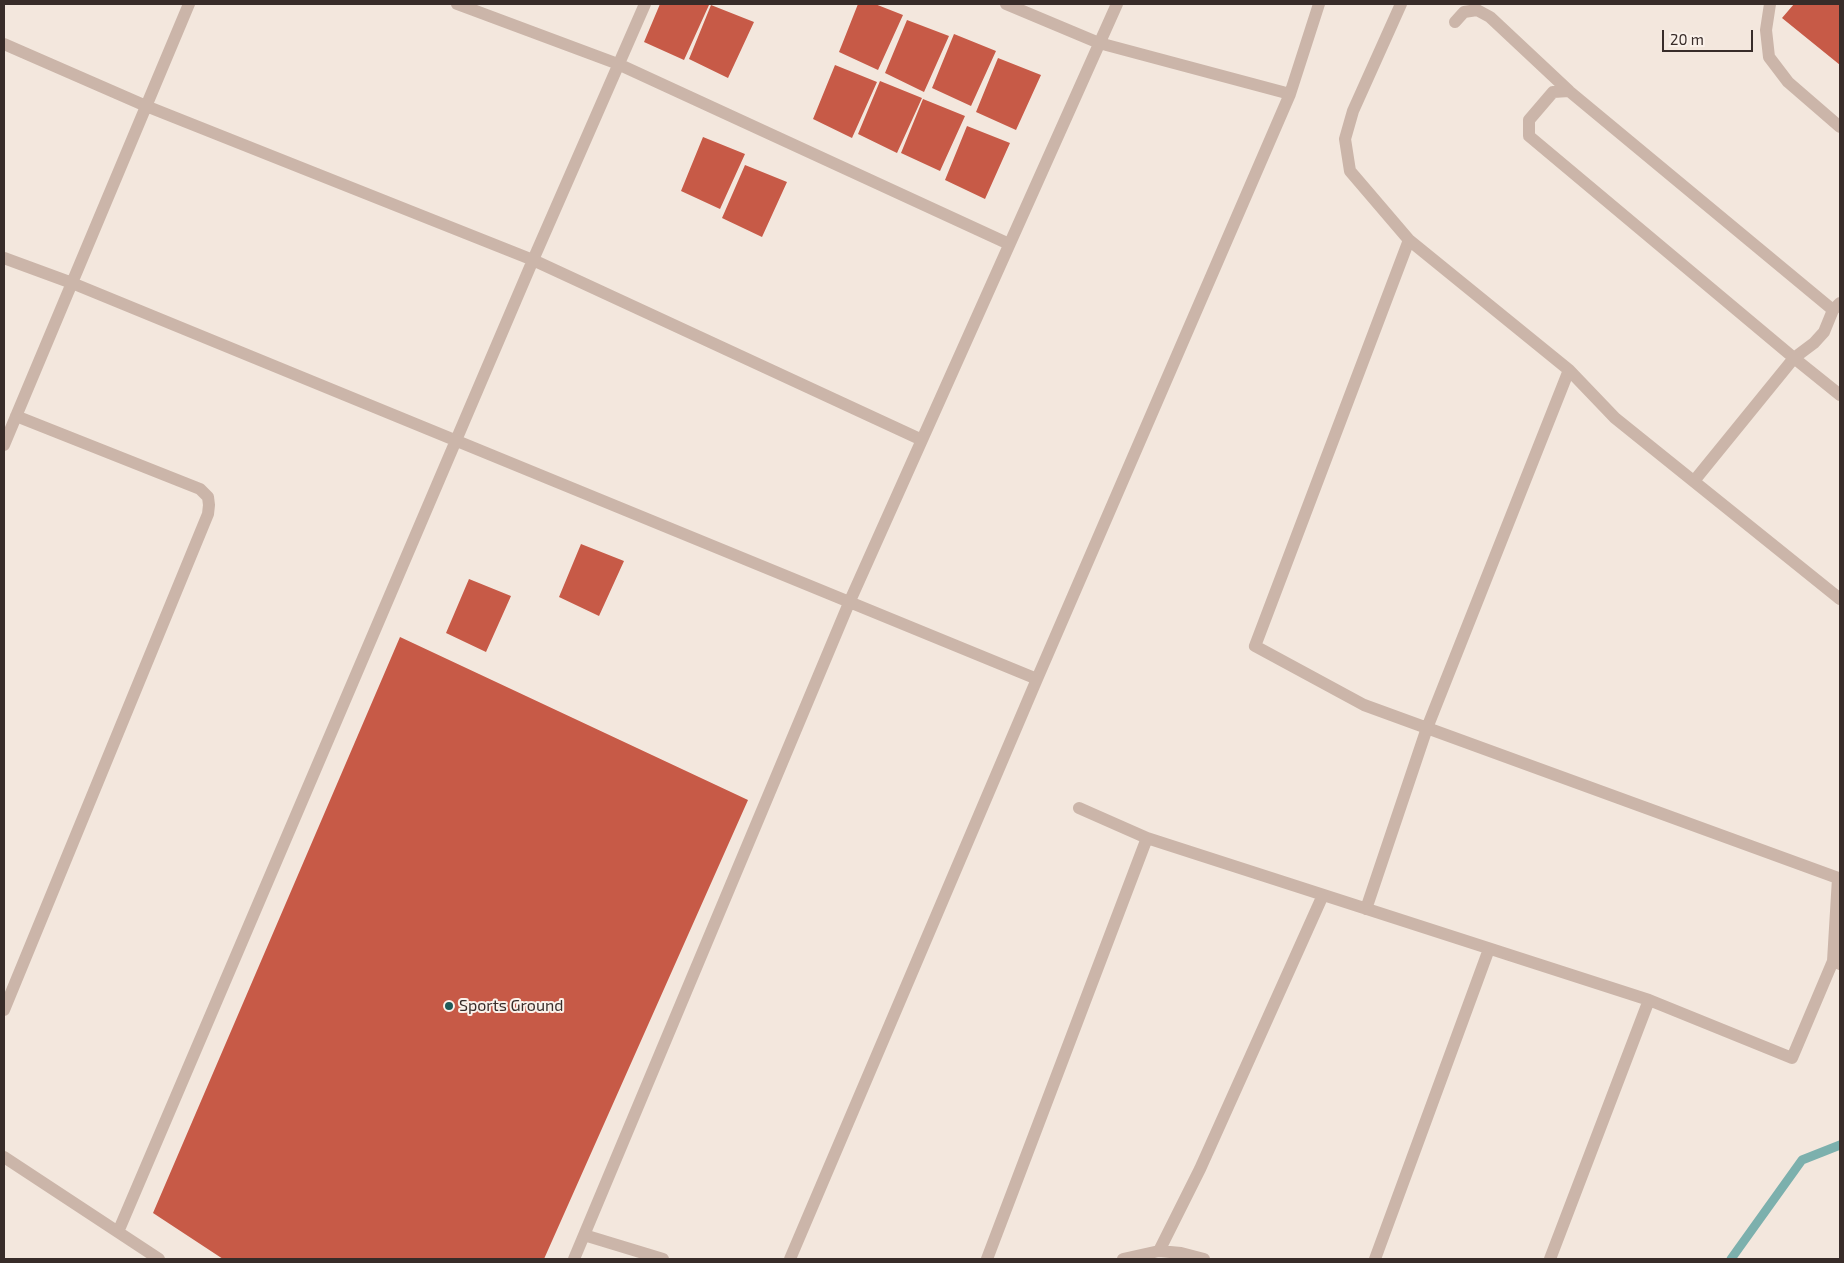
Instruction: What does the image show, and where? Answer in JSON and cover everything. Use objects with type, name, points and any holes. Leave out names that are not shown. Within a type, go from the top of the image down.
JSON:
[{"type":"street","points":[[4,445],[189,4]]},
{"type":"street","points":[[457,4],[618,64],[1009,244]]},
{"type":"street","points":[[118,1232],[532,260],[645,4]]},
{"type":"street","points":[[1006,4],[1100,43],[1290,94]]},
{"type":"street","points":[[574,1259],[849,603],[1117,4]]},
{"type":"street","points":[[790,1259],[1037,679],[1290,94],[1319,4]]},
{"type":"street","points":[[1401,4],[1353,111],[1345,140],[1350,172],[1409,240],[1569,370],[1615,418],[1840,599]]},
{"type":"street","points":[[1770,4],[1766,30],[1769,58],[1788,82],[1840,127]]},
{"type":"street","points":[[1454,22],[1464,12],[1477,10],[1490,17],[1569,91],[1837,306],[1824,332],[1814,343],[1794,358],[1694,481]]},
{"type":"street","points":[[4,44],[146,106],[532,260],[922,440]]},
{"type":"street","points":[[1569,91],[1553,92],[1529,120],[1529,136],[1840,395]]},
{"type":"street","points":[[1079,808],[1147,838],[1649,1000],[1792,1058],[1836,962],[1838,878],[1364,705],[1255,646],[1409,240]]},
{"type":"street","points":[[4,258],[72,284],[1037,679]]},
{"type":"street","points":[[1366,909],[1427,728],[1569,370]]},
{"type":"street","points":[[4,1010],[208,514],[209,505],[208,497],[200,489],[16,416]]},
{"type":"street","points":[[987,1259],[1147,838]]},
{"type":"street","points":[[1159,1251],[1200,1169],[1322,895]]},
{"type":"street","points":[[1375,1259],[1489,949]]},
{"type":"street","points":[[1550,1259],[1649,1000]]},
{"type":"street","points":[[4,1156],[160,1259]]},
{"type":"street","points":[[584,1235],[663,1259]]},
{"type":"street","points":[[1123,1259],[1159,1251],[1181,1253],[1204,1259]]},
{"type":"building","points":[[660,4],[709,5],[684,60],[644,42]]},
{"type":"building","points":[[858,4],[875,4],[903,15],[878,70],[839,52]]},
{"type":"building","points":[[1794,4],[1840,4],[1840,65],[1782,18]]},
{"type":"building","points":[[711,5],[754,22],[728,78],[689,59]]},
{"type":"building","points":[[907,20],[949,36],[924,92],[885,73]]},
{"type":"building","points":[[954,34],[996,51],[971,106],[932,88]]},
{"type":"building","points":[[998,58],[1041,75],[1016,130],[976,112]]},
{"type":"building","points":[[835,65],[877,82],[852,138],[813,119]]},
{"type":"building","points":[[880,81],[922,98],[897,153],[858,134]]},
{"type":"building","points":[[923,99],[965,116],[940,171],[901,153]]},
{"type":"building","points":[[967,126],[1010,143],[985,199],[945,180]]},
{"type":"building","points":[[703,137],[745,154],[720,209],[681,191]]},
{"type":"building","points":[[745,165],[787,182],[762,237],[722,218]]},
{"type":"building","points":[[581,544],[624,561],[599,616],[559,597]]},
{"type":"building","points":[[469,579],[511,596],[486,652],[446,633]]},
{"type":"building","name":"Sports Ground","points":[[400,637],[748,800],[544,1259],[223,1259],[153,1213]]},
{"type":"waterway","points":[[1731,1259],[1802,1160],[1840,1145]]},
{"type":"place","name":"Sports Ground","points":[[449,1006]]}]
